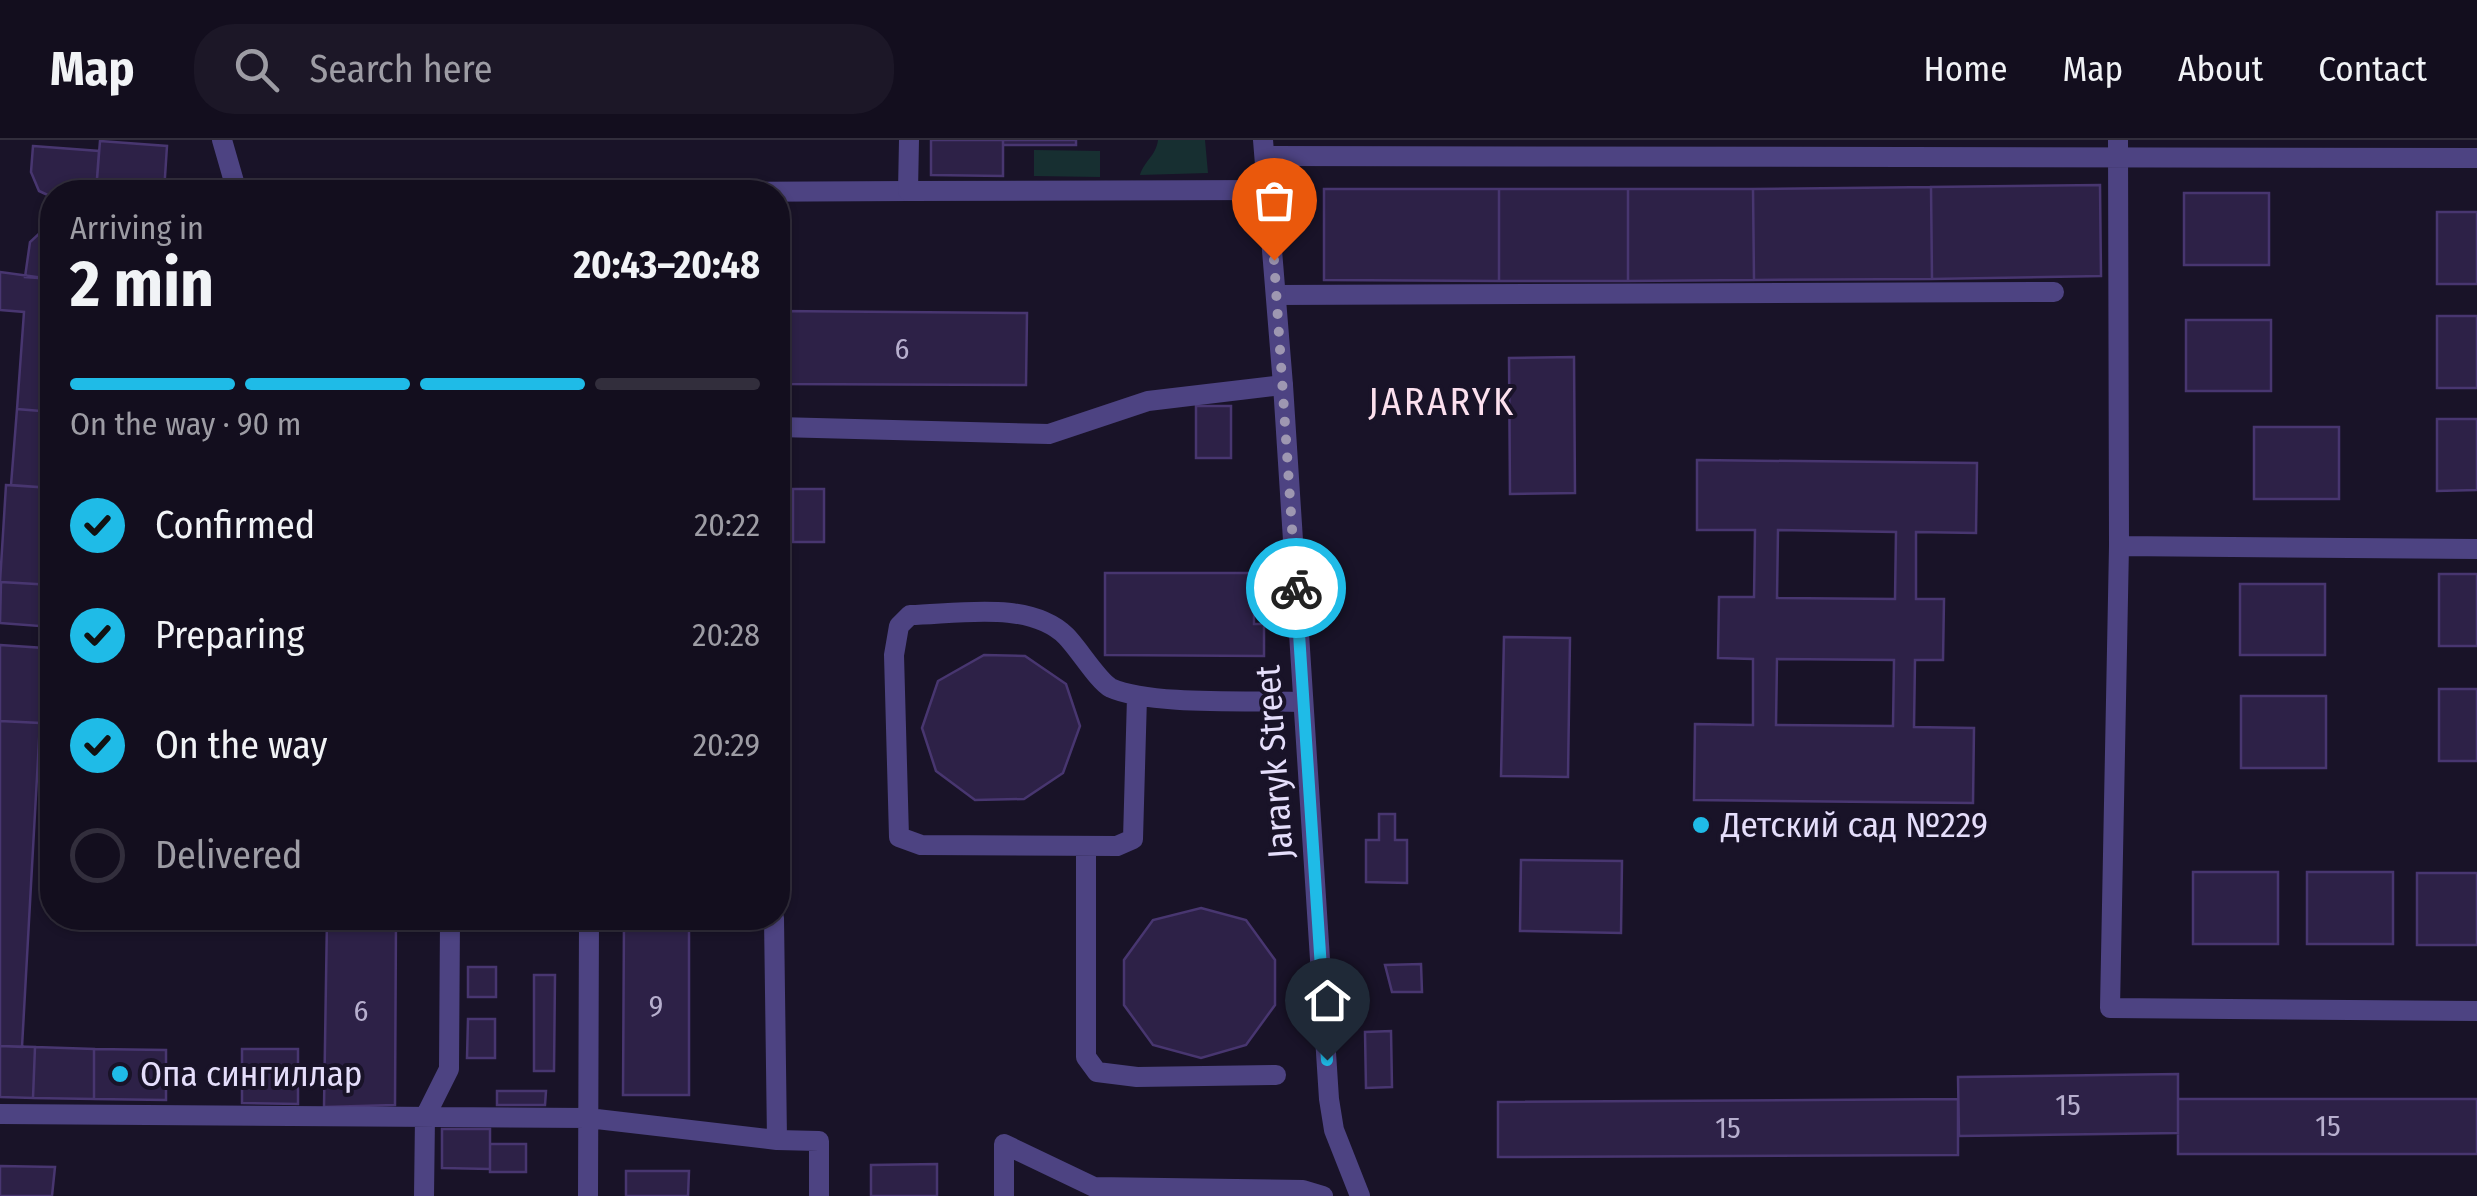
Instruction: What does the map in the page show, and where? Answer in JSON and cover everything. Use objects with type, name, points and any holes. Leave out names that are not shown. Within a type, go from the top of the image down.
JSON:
[{"type":"street","points":[[222,140],[234,180]]},
{"type":"street","points":[[908,191],[909,140]]},
{"type":"street","points":[[1264,148],[2470,152]]},
{"type":"street","name":"Jararyk Street","points":[[1264,148],[1329,1099],[1334,1130],[1360,1196]]},
{"type":"street","points":[[2118,148],[2119,546],[2110,1008],[2477,1011]]},
{"type":"street","points":[[790,192],[1268,190]]},
{"type":"street","points":[[1276,295],[2054,292]]},
{"type":"street","points":[[790,427],[1049,434],[1148,401],[1283,385]]},
{"type":"street","points":[[2119,546],[2477,549]]},
{"type":"street","points":[[1137,697],[1133,838],[1117,846],[1086,846],[921,845],[899,837],[894,656],[899,626],[910,614],[1009,613],[1051,622],[1082,652],[1106,686],[1137,697],[1303,702]]},
{"type":"street","points":[[1086,846],[1086,1057],[1096,1072],[1137,1077],[1276,1075]]},
{"type":"street","points":[[424,1196],[424,1118],[450,1069],[450,930]]},
{"type":"street","points":[[588,1196],[589,930]]},
{"type":"street","points":[[774,930],[777,1140]]},
{"type":"street","points":[[0,1114],[588,1118],[777,1140],[819,1141],[819,1196]]},
{"type":"street","points":[[1004,1196],[1004,1144],[1094,1192],[1303,1190],[1323,1196]]},
{"type":"green space","points":[[1158,140],[1205,140],[1208,173],[1140,175]]},
{"type":"green space","points":[[1034,150],[1100,151],[1100,177],[1034,176]]},
{"type":"building","points":[[931,140],[1003,140],[1003,176],[931,175]]},
{"type":"building","points":[[1003,140],[1076,140],[1076,145],[1003,145]]},
{"type":"building","points":[[100,141],[167,146],[165,180],[97,180]]},
{"type":"building","points":[[33,146],[99,151],[97,180],[40,180],[40,191],[31,172]]},
{"type":"building","points":[[2100,185],[2101,276],[1932,279],[1931,187]]},
{"type":"building","points":[[1931,187],[1932,279],[1754,280],[1753,189]]},
{"type":"building","points":[[1324,189],[1499,189],[1499,281],[1324,280]]},
{"type":"building","points":[[1499,189],[1628,189],[1628,281],[1499,281]]},
{"type":"building","points":[[1628,189],[1753,189],[1754,280],[1628,281]]},
{"type":"building","points":[[2184,193],[2269,193],[2269,265],[2184,265]]},
{"type":"building","points":[[2437,212],[2477,212],[2477,284],[2437,284]]},
{"type":"building","points":[[40,233],[40,278],[25,277],[30,242]]},
{"type":"building","points":[[0,272],[40,277],[40,411],[17,409],[24,312],[0,310]]},
{"type":"building","points":[[790,311],[1027,313],[1026,385],[790,384]]},
{"type":"building","points":[[2437,316],[2477,316],[2477,388],[2437,388]]},
{"type":"building","points":[[2186,320],[2271,320],[2271,391],[2186,391]]},
{"type":"building","points":[[1574,357],[1575,493],[1510,494],[1509,358]]},
{"type":"building","points":[[1196,406],[1231,406],[1231,458],[1196,458]]},
{"type":"building","points":[[17,409],[40,411],[40,487],[11,485]]},
{"type":"building","points":[[2437,419],[2477,419],[2477,490],[2437,491]]},
{"type":"building","points":[[2254,427],[2339,427],[2339,499],[2254,499]]},
{"type":"building","points":[[1697,460],[1977,463],[1976,533],[1916,532],[1916,599],[1944,599],[1943,660],[1915,660],[1914,727],[1974,728],[1973,803],[1694,800],[1695,724],[1753,725],[1753,659],[1718,658],[1719,597],[1754,597],[1755,530],[1697,530]],"holes":[[[1778,530],[1896,532],[1895,599],[1777,598]],[[1777,659],[1894,660],[1893,726],[1776,725]]]},
{"type":"building","points":[[6,485],[40,487],[40,584],[0,582]]},
{"type":"building","points":[[793,489],[824,489],[824,542],[793,542]]},
{"type":"building","points":[[1105,573],[1254,573],[1254,624],[1264,624],[1264,656],[1105,655]]},
{"type":"building","points":[[2439,574],[2477,574],[2477,646],[2439,646]]},
{"type":"building","points":[[1,582],[40,584],[40,626],[0,623]]},
{"type":"building","points":[[2240,584],[2325,584],[2325,655],[2240,655]]},
{"type":"building","points":[[1504,637],[1570,638],[1568,777],[1501,776]]},
{"type":"building","points":[[0,645],[40,648],[40,723],[0,721]]},
{"type":"building","points":[[984,655],[1025,656],[1066,684],[1080,726],[1063,773],[1024,799],[975,800],[936,771],[922,728],[938,681]]},
{"type":"building","points":[[2439,689],[2477,689],[2477,761],[2439,761]]},
{"type":"building","points":[[2241,696],[2326,696],[2326,768],[2241,768]]},
{"type":"building","points":[[0,721],[40,723],[22,1047],[0,1046]]},
{"type":"building","points":[[1379,814],[1395,814],[1395,840],[1407,840],[1407,883],[1366,882],[1366,840],[1379,840]]},
{"type":"building","points":[[1521,860],[1622,861],[1621,933],[1520,931]]},
{"type":"building","points":[[2193,872],[2278,872],[2278,944],[2193,944]]},
{"type":"building","points":[[2307,872],[2393,872],[2393,944],[2307,944]]},
{"type":"building","points":[[2417,873],[2477,873],[2477,945],[2417,945]]},
{"type":"building","points":[[1201,908],[1246,920],[1275,960],[1275,1005],[1246,1045],[1201,1058],[1153,1045],[1124,1005],[1124,960],[1153,920]]},
{"type":"building","points":[[327,930],[396,930],[395,1105],[324,1107]]},
{"type":"building","points":[[624,930],[689,930],[689,1095],[623,1095]]},
{"type":"building","points":[[1421,964],[1422,992],[1392,992],[1385,965]]},
{"type":"building","points":[[468,967],[496,967],[496,997],[468,997]]},
{"type":"building","points":[[534,975],[555,975],[554,1071],[534,1071]]},
{"type":"building","points":[[468,1019],[495,1019],[495,1058],[467,1058]]},
{"type":"building","points":[[1391,1031],[1392,1087],[1366,1088],[1365,1032]]},
{"type":"building","points":[[0,1046],[35,1047],[33,1098],[0,1097]]},
{"type":"building","points":[[35,1047],[94,1049],[94,1099],[33,1098]]},
{"type":"building","points":[[94,1049],[166,1050],[166,1100],[94,1099]]},
{"type":"building","points":[[242,1049],[298,1049],[298,1104],[242,1103]]},
{"type":"building","points":[[2178,1074],[2178,1133],[1959,1136],[1958,1077]]},
{"type":"building","points":[[497,1091],[546,1091],[545,1105],[497,1105]]},
{"type":"building","points":[[1958,1099],[1958,1155],[1498,1157],[1498,1102]]},
{"type":"building","points":[[2178,1099],[2477,1099],[2477,1154],[2178,1154]]},
{"type":"building","points":[[442,1129],[490,1129],[490,1169],[442,1168]]},
{"type":"building","points":[[490,1144],[526,1144],[526,1172],[490,1172]]},
{"type":"building","points":[[937,1164],[937,1196],[871,1196],[871,1165]]},
{"type":"building","points":[[0,1166],[55,1167],[52,1196],[0,1196]]},
{"type":"building","points":[[626,1171],[689,1171],[688,1196],[626,1196]]},
{"type":"way so far","points":[[1274,260],[1296,588]]},
{"type":"place","name":"Детский сад №229","points":[[1701,825]]},
{"type":"place","name":"Опа сингиллар","points":[[120,1074]]},
{"type":"district","name":"JARARYK","points":[[1442,402]]},
{"type":"route","points":[[1296,588],[1327,1060]]}]
